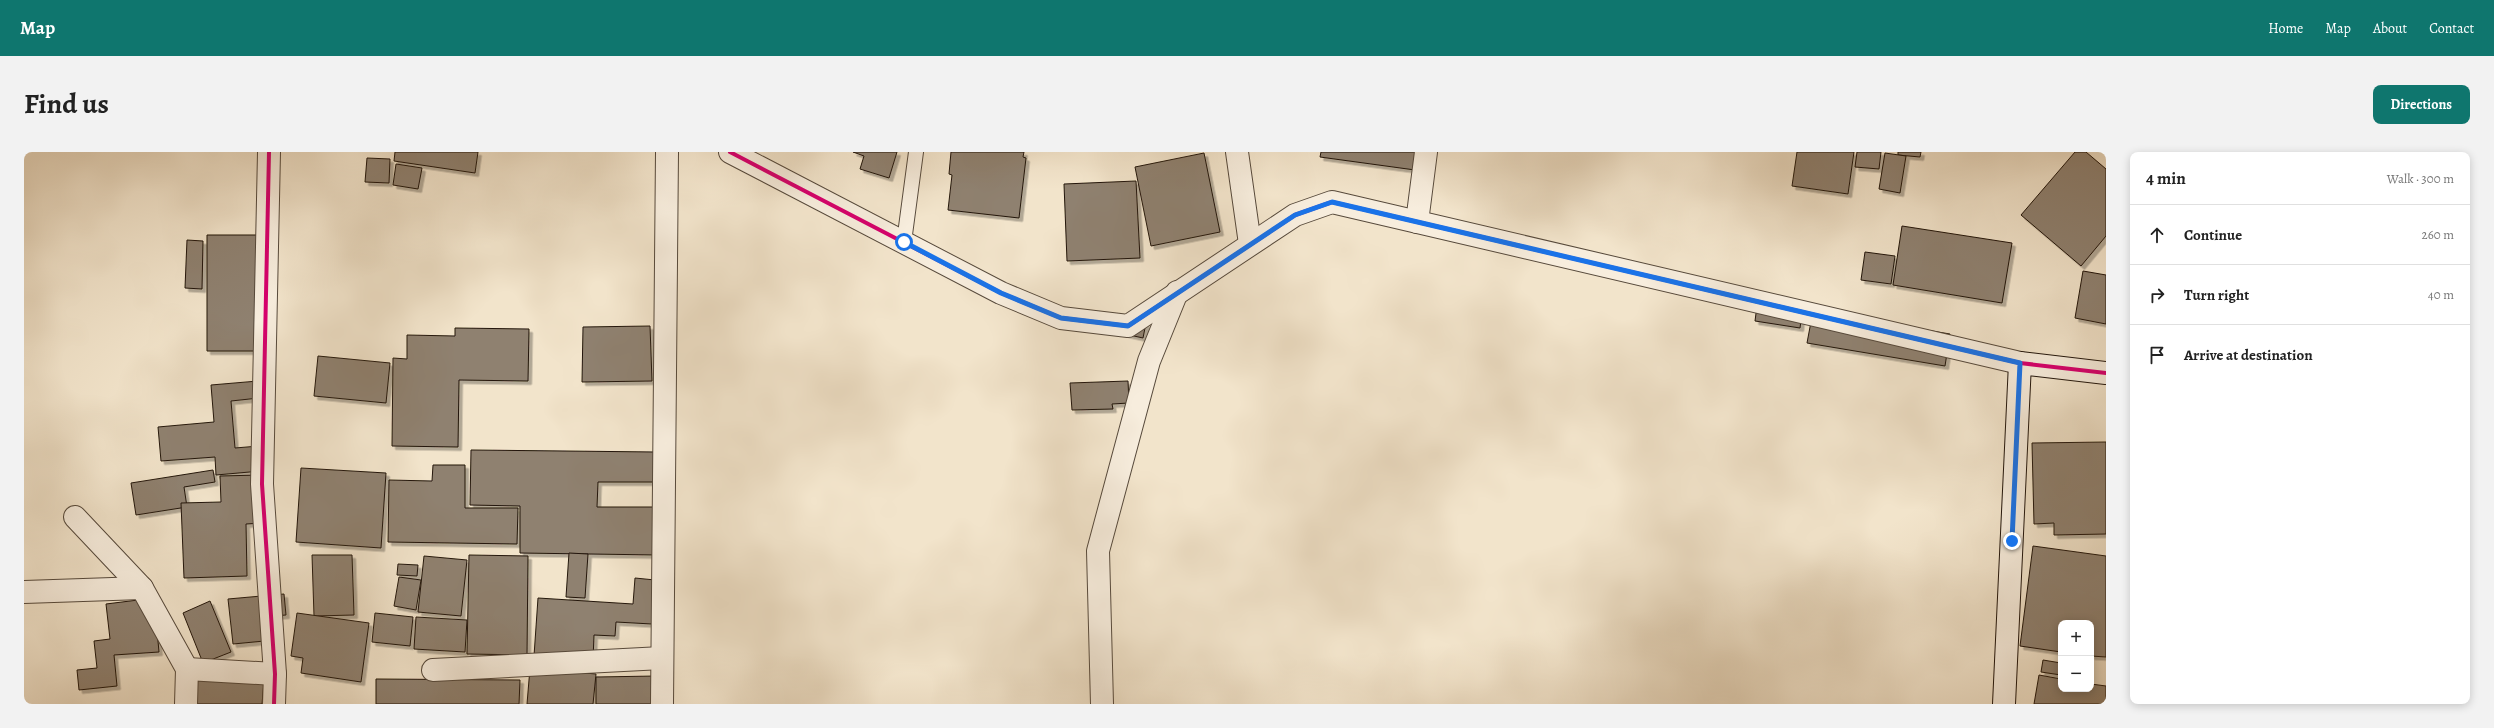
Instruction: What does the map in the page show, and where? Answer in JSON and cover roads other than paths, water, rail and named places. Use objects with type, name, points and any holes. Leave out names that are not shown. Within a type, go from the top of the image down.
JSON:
[{"type":"street","points":[[269,152],[262,484],[275,674],[274,704]]},
{"type":"street","points":[[662,704],[667,152]]},
{"type":"street","points":[[730,152],[1001,293],[1061,318],[1128,326],[1295,215],[1332,202],[2020,363],[2106,373]]},
{"type":"street","points":[[1237,152],[1250,244]]},
{"type":"street","points":[[1417,222],[1426,152]]},
{"type":"street","points":[[1102,704],[1098,551],[1149,361],[1177,292]]},
{"type":"street","points":[[2004,704],[2020,363]]},
{"type":"street","points":[[75,517],[142,588],[187,669],[186,704]]},
{"type":"street","points":[[24,592],[142,588]]},
{"type":"street","points":[[433,670],[662,658]]},
{"type":"street","points":[[187,669],[275,674]]},
{"type":"lane","points":[[904,242],[916,152]]}]
